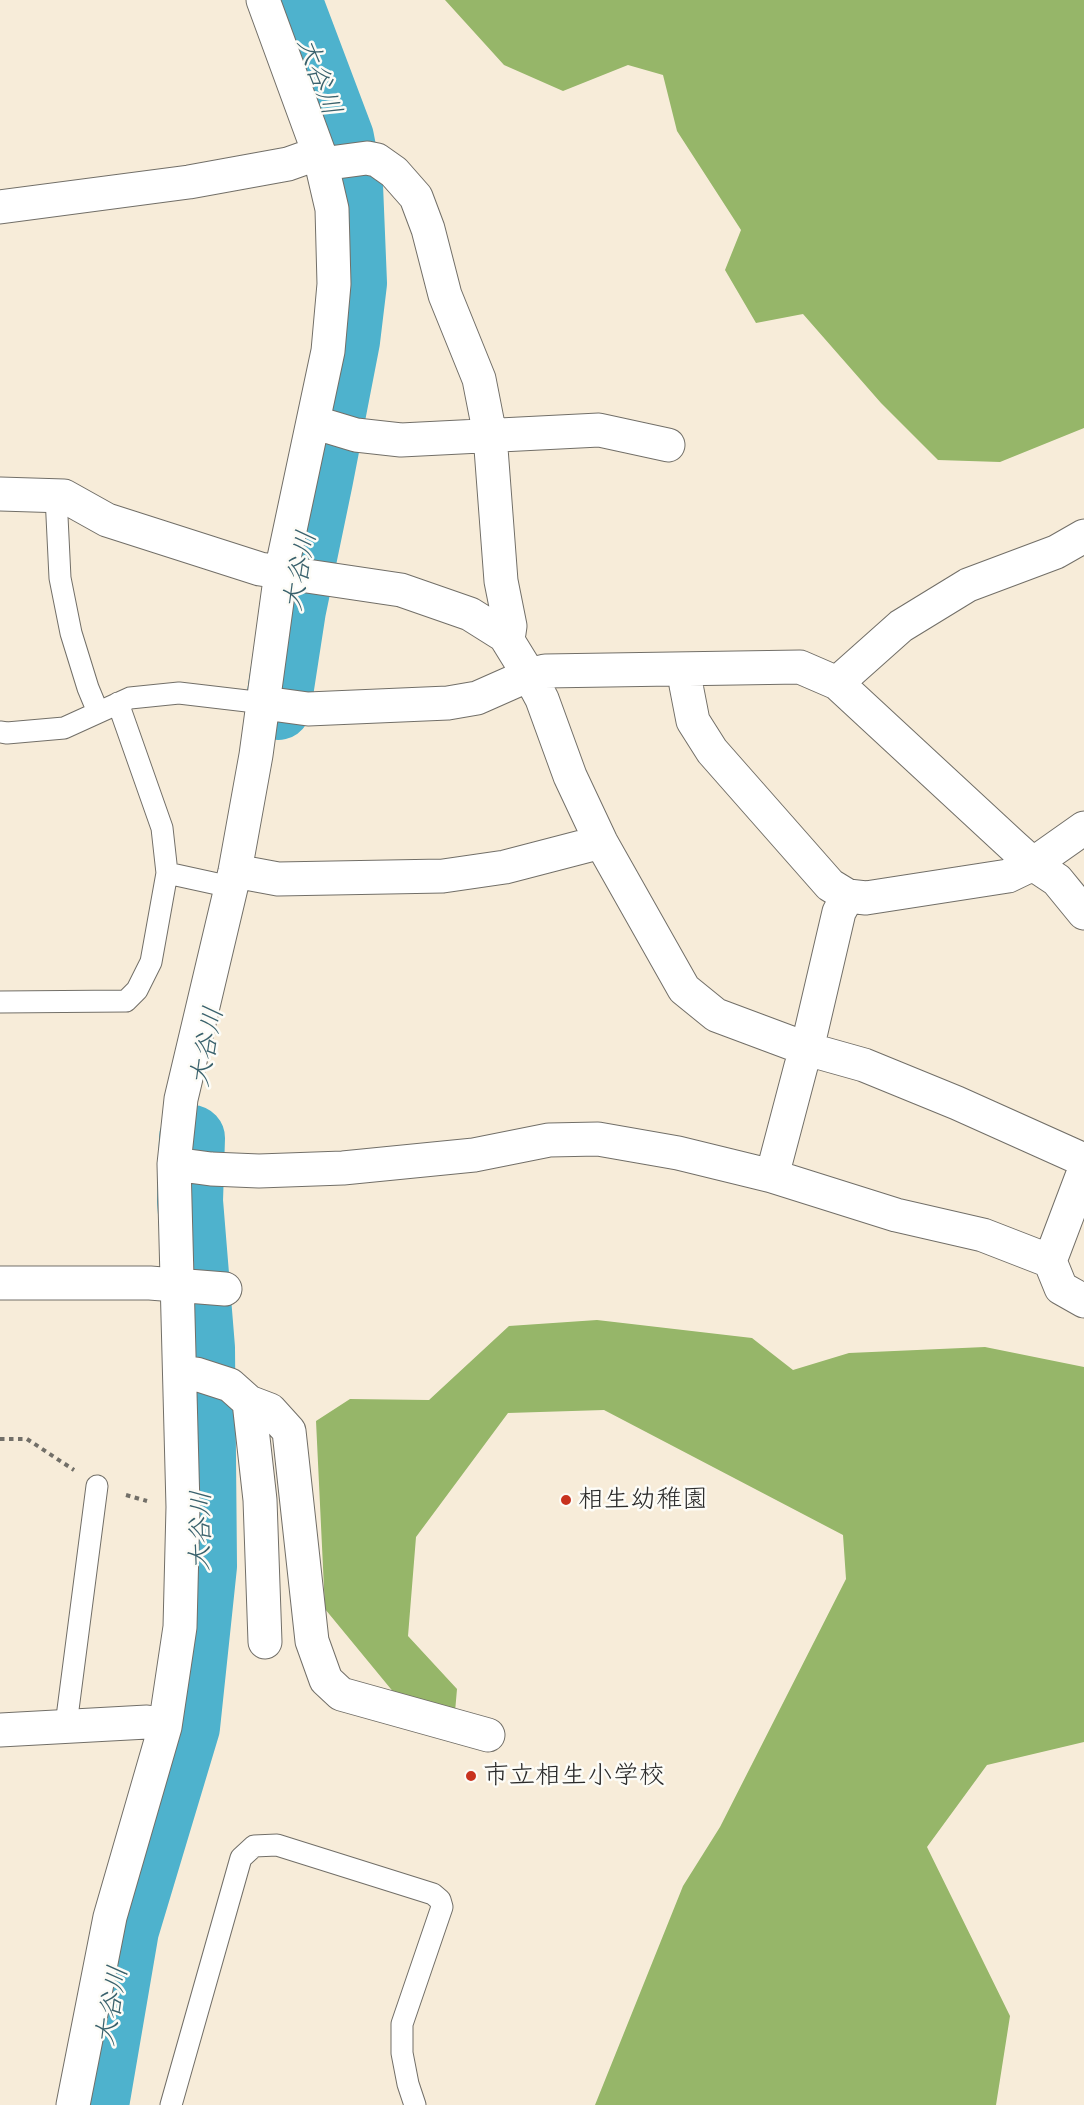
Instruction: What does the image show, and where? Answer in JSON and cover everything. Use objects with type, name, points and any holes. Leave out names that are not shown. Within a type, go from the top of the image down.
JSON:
[{"type":"street","points":[[73,2105],[110,1917],[165,1727],[180,1628],[188,1373],[176,1286],[189,1166],[182,1099],[236,877],[268,704],[288,573],[318,423],[328,351],[334,284],[332,209],[325,160],[263,0]]},
{"type":"street","points":[[0,207],[189,182],[288,164],[325,160],[367,158],[377,160],[394,172],[416,197],[428,229],[445,295],[479,380],[490,435],[501,581],[510,626],[509,633],[505,636]]},
{"type":"street","points":[[318,423],[356,435],[401,440],[599,430],[668,445]]},
{"type":"street","points":[[0,494],[64,496],[107,520],[260,568],[401,590],[470,614],[505,636],[529,675],[542,699],[570,776],[601,842],[684,990],[716,1015],[807,1049],[864,1065],[957,1103],[1084,1160]]},
{"type":"street","points":[[837,683],[901,626],[968,585],[1056,552],[1084,536]]},
{"type":"street","points":[[268,704],[308,709],[448,703],[477,698],[529,675],[545,671],[800,667],[837,683],[1033,864],[1057,880],[1084,913]]},
{"type":"street","points":[[685,669],[693,721],[712,751],[830,885],[848,896],[866,898],[1008,876],[1033,864],[1084,828]]},
{"type":"street","points":[[236,877],[278,879],[442,876],[505,867],[601,842]]},
{"type":"street","points":[[772,1176],[807,1049],[839,912],[848,896]]},
{"type":"street","points":[[189,1166],[259,1171],[343,1168],[474,1155],[549,1140],[598,1139],[678,1153],[772,1176],[896,1215],[983,1235],[1050,1261]]},
{"type":"street","points":[[1084,1171],[1050,1261],[1061,1288],[1084,1301]]},
{"type":"street","points":[[0,1282],[150,1283],[225,1289]]},
{"type":"street","points":[[188,1373],[239,1393],[270,1410],[289,1431],[312,1641],[326,1680],[341,1694],[488,1734]]},
{"type":"street","points":[[239,1393],[260,1500],[266,1642]]},
{"type":"street","points":[[0,1730],[147,1722],[165,1727]]},
{"type":"lane","points":[[56,496],[60,578],[71,633],[98,712]]},
{"type":"lane","points":[[0,732],[64,728],[130,698],[179,693],[268,704]]},
{"type":"lane","points":[[0,1002],[126,1001],[137,990],[151,962],[167,873],[162,828],[118,704]]},
{"type":"lane","points":[[167,873],[236,877]]},
{"type":"lane","points":[[66,1725],[98,1486]]},
{"type":"lane","points":[[171,2105],[241,1858],[254,1846],[277,1845],[433,1894],[440,1900],[442,1907],[402,2024],[402,2053],[415,2105]]},
{"type":"green space","points":[[445,0],[1084,0],[1084,428],[1000,462],[938,460],[881,403],[803,314],[756,323],[725,270],[741,230],[677,131],[663,75],[628,65],[563,91],[504,65]]},
{"type":"green space","points":[[597,1320],[752,1338],[793,1370],[849,1353],[985,1347],[1084,1367],[1084,1742],[987,1765],[927,1847],[1010,2016],[996,2105],[595,2105],[683,1886],[720,1827],[846,1579],[843,1535],[604,1410],[508,1413],[416,1537],[408,1636],[457,1689],[455,1712],[395,1694],[325,1609],[316,1421],[350,1399],[429,1400],[509,1326]]},
{"type":"waterway","name":"大谷川","points":[[278,707],[293,610],[347,341],[354,283],[350,185],[341,138],[289,0]]},
{"type":"waterway","name":"大谷川","points":[[96,2105],[126,1930],[187,1727],[204,1566],[202,1348],[190,1201],[192,1138]]},
{"type":"place","name":"相生幼稚園","points":[[566,1500]]},
{"type":"place","name":"市立相生小学校","points":[[471,1776]]}]
